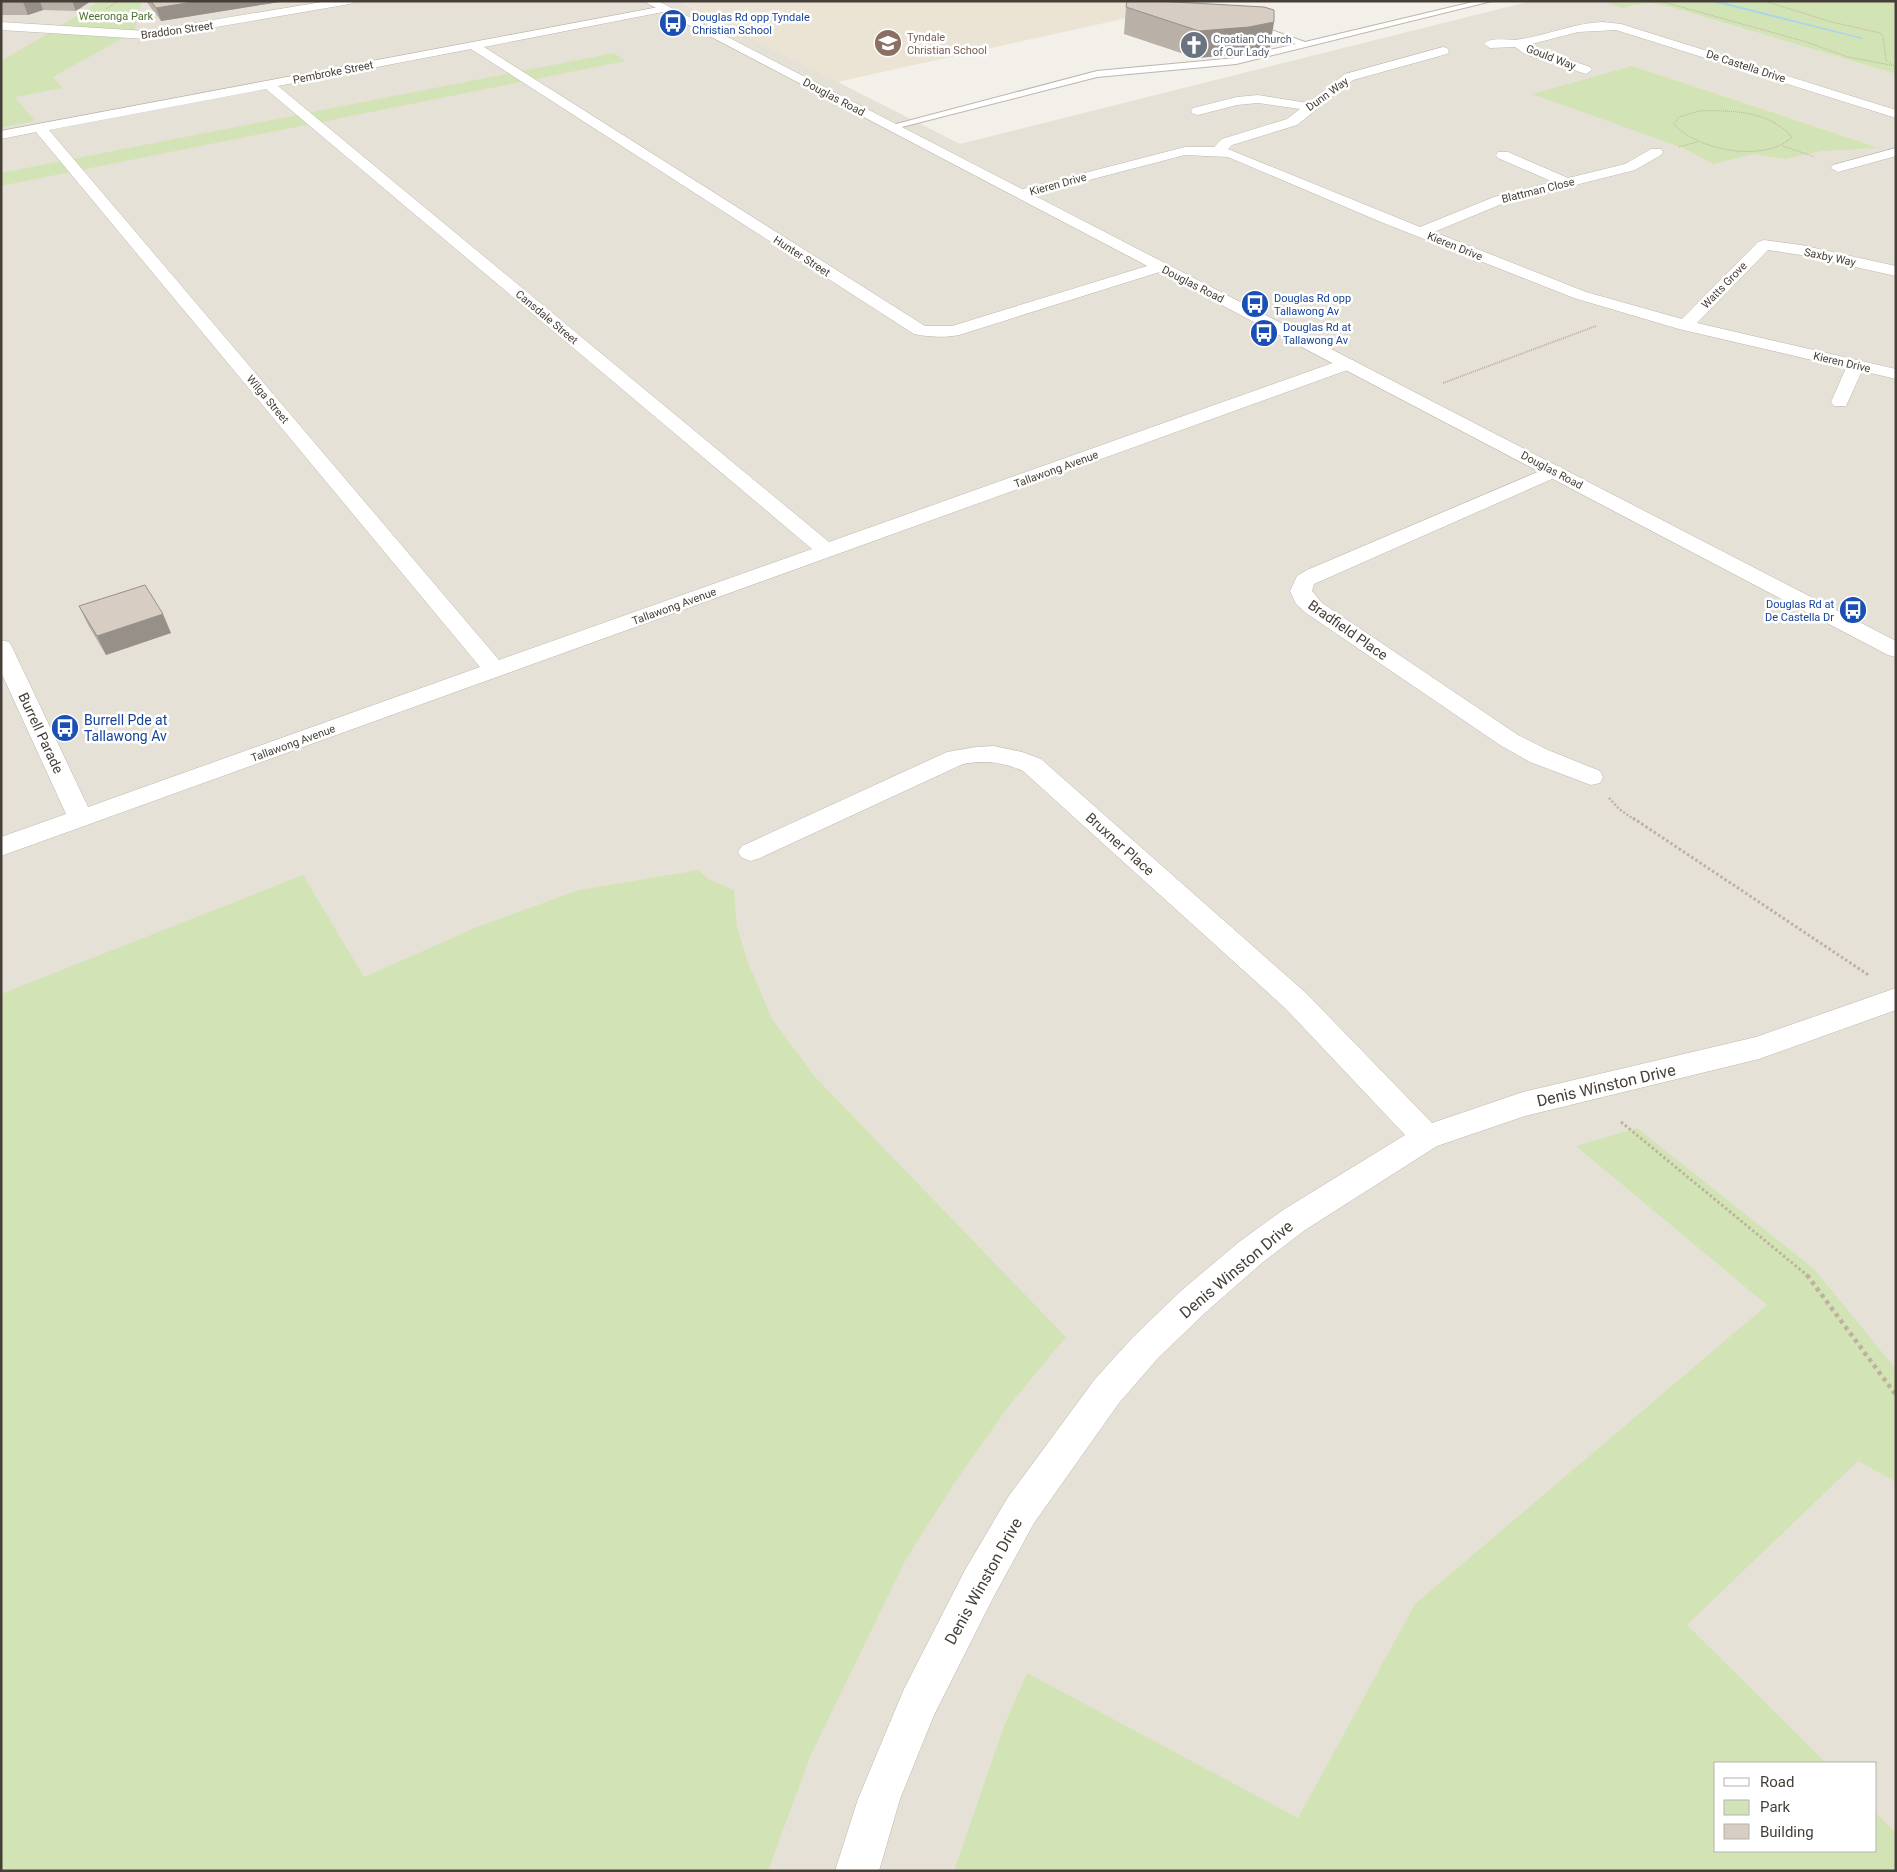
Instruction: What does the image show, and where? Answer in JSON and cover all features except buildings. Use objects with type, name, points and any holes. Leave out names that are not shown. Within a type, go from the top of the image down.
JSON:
[{"type":"street","name":"Braddon Street","points":[[1,26],[146,35],[350,1]]},
{"type":"street","name":"Douglas Road","points":[[649,1],[1896,650]]},
{"type":"street","name":"Pembroke Street","points":[[1,135],[664,9]]},
{"type":"street","name":"De Castella Drive","points":[[1517,43],[1572,28],[1592,19],[1896,114]]},
{"type":"street","points":[[1490,44],[1517,43]]},
{"type":"street","name":"Gould Way","points":[[1517,43],[1529,51],[1586,70]]},
{"type":"street","name":"Hunter Street","points":[[474,46],[920,330],[931,332],[952,331],[1160,267]]},
{"type":"street","name":"Dunn Way","points":[[1218,150],[1227,142],[1292,122],[1309,106],[1349,77],[1373,68],[1443,51]]},
{"type":"street","name":"Cansdale Street","points":[[268,84],[827,551]]},
{"type":"street","points":[[1198,111],[1237,101],[1258,99],[1309,106]]},
{"type":"street","name":"Wilga Street","points":[[40,128],[496,671]]},
{"type":"street","name":"Kieren Drive","points":[[1020,194],[1185,151],[1218,150],[1242,157],[1421,232],[1580,295],[1685,325],[1896,374]]},
{"type":"street","name":"Blattman Close","points":[[1421,232],[1499,200],[1630,167],[1656,152]]},
{"type":"street","points":[[1838,168],[1896,152]]},
{"type":"street","points":[[1503,155],[1567,183]]},
{"type":"street","name":"Watts Grove","points":[[1685,325],[1764,245]]},
{"type":"street","name":"Saxby Way","points":[[1764,245],[1802,250],[1896,271]]},
{"type":"street","name":"Tallawong Avenue","points":[[1,847],[496,671],[1347,364]]},
{"type":"street","points":[[1840,402],[1856,365]]},
{"type":"street","name":"Bradfield Place","points":[[1554,472],[1315,575],[1305,581],[1301,591],[1304,599],[1314,608],[1508,740],[1539,756],[1591,777]]},
{"type":"street","name":"Burrell Parade","points":[[1,647],[81,819]]},
{"type":"street","name":"Bruxner Place","points":[[751,852],[956,758],[989,752],[1019,758],[1032,765],[1296,1001],[1426,1137]]},
{"type":"street","name":"Denis Winston Drive","points":[[857,1871],[878,1799],[918,1703],[979,1584],[1021,1510],[1107,1391],[1146,1347],[1194,1301],[1251,1252],[1294,1220],[1426,1137],[1523,1104],[1759,1048],[1896,999]]},
{"type":"lane","points":[[890,127],[1097,74],[1236,61],[1488,1]]},
{"type":"lane","points":[[1241,22],[1304,45]]},
{"type":"path","points":[[1660,1],[1803,42],[1848,57],[1896,66]]},
{"type":"path","points":[[1764,1],[1832,22],[1880,33],[1883,36],[1887,61],[1896,66]]},
{"type":"path","points":[[1782,146],[1789,142],[1792,137],[1788,131],[1780,125],[1751,115],[1724,111],[1699,111],[1679,117],[1674,124],[1680,133],[1688,138],[1710,145],[1751,150],[1782,146],[1817,158]]},
{"type":"path","points":[[1437,386],[1604,322]]},
{"type":"path","points":[[1591,777],[1619,809],[1871,976]]},
{"type":"path","points":[[1621,1122],[1811,1278],[1896,1396]]},
{"type":"shaded area","points":[[1,1],[694,1],[684,4],[960,144],[1531,1],[1615,1],[1608,3],[1630,7],[1649,3],[1674,8],[1896,74],[1896,1871],[1,1871]]},
{"type":"shaded area","name":"Tyndale Christian School","points":[[694,1],[1204,1],[837,82],[683,3]]},
{"type":"green space","name":"Weeronga Park","points":[[100,1],[142,1],[134,32],[57,28]]},
{"type":"green space","points":[[1615,1],[1896,1],[1896,74],[1674,8],[1649,3],[1622,8],[1607,4]]},
{"type":"green space","points":[[49,33],[123,38],[53,77],[62,88],[15,97],[35,121],[1,128],[1,61]]},
{"type":"green space","points":[[614,53],[626,61],[1,186],[1,173]]},
{"type":"green space","points":[[1632,66],[1878,148],[1823,151],[1785,159],[1753,154],[1713,164],[1683,148],[1532,94]]},
{"type":"green space","points":[[698,870],[708,879],[734,890],[737,926],[747,960],[772,1019],[816,1078],[1066,1337],[1008,1407],[955,1482],[905,1561],[810,1757],[768,1871],[1,1871],[1,994],[303,875],[364,977],[477,927],[579,890]]},
{"type":"green space","points":[[1637,1128],[1814,1269],[1896,1369],[1896,1482],[1858,1461],[1687,1625],[1825,1762],[1714,1762],[1714,1852],[1877,1852],[1877,1814],[1896,1833],[1896,1871],[954,1871],[1004,1726],[1027,1673],[1298,1818],[1415,1604],[1767,1305],[1576,1146]]},
{"type":"waterway","points":[[1711,1],[1862,38]]},
{"type":"place","name":"Douglas Rd opp Tyndale Christian School","points":[[673,23]]},
{"type":"place","name":"Tyndale Christian School","points":[[888,43]]},
{"type":"place","name":"Croatian Church of Our Lady","points":[[1194,45]]},
{"type":"place","name":"Douglas Rd opp Tallawong Av","points":[[1255,304]]},
{"type":"place","name":"Douglas Rd at Tallawong Av","points":[[1264,333]]},
{"type":"place","name":"Douglas Rd at De Castella Dr","points":[[1853,610]]},
{"type":"place","name":"Burrell Pde at Tallawong Av","points":[[65,728]]}]
